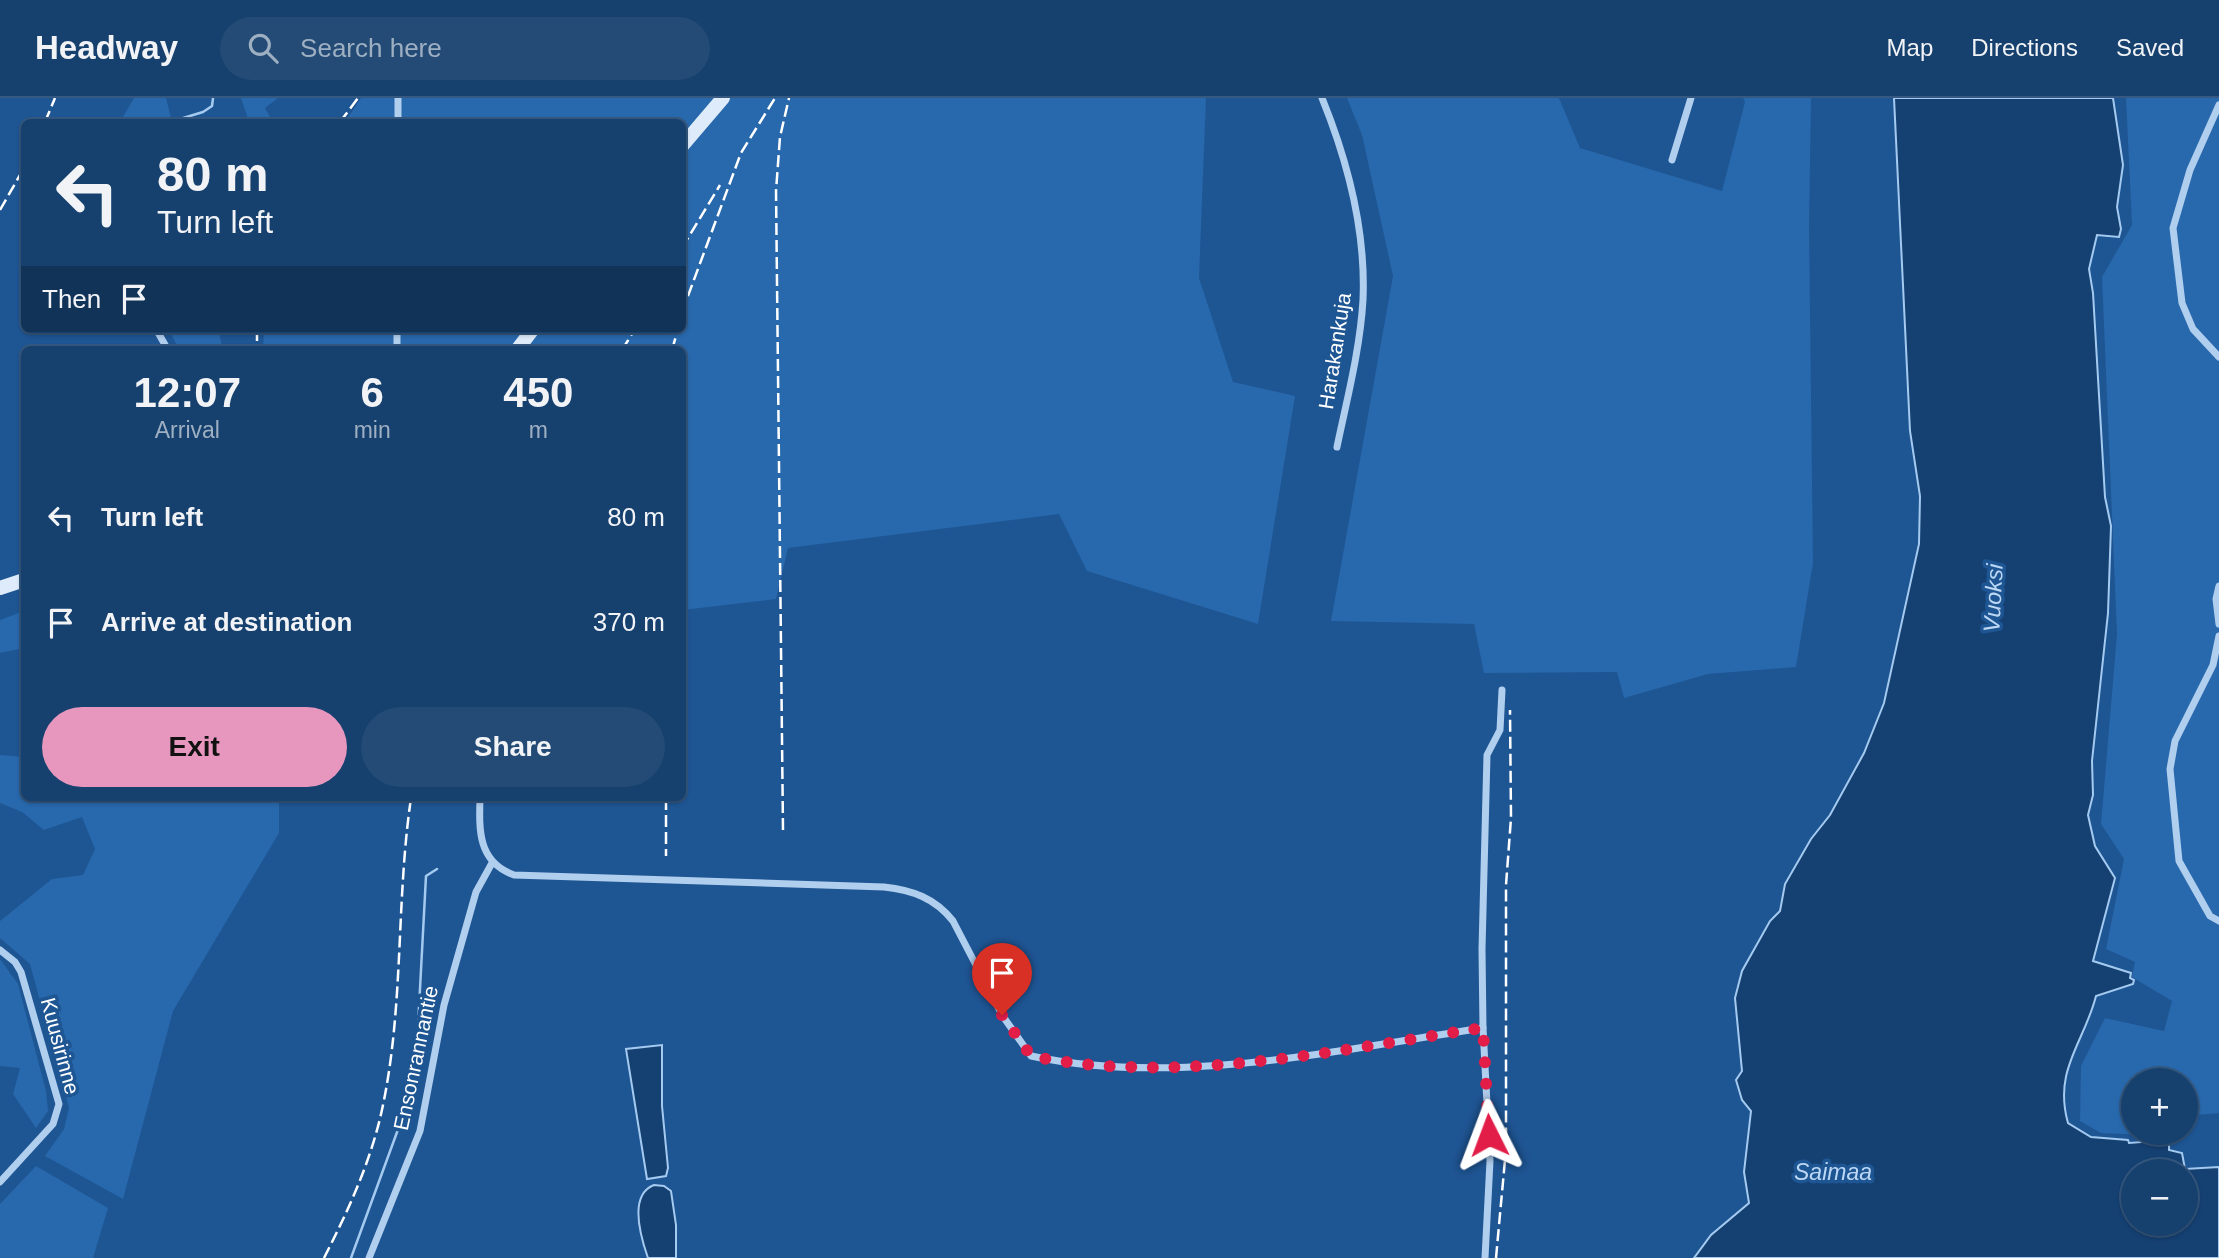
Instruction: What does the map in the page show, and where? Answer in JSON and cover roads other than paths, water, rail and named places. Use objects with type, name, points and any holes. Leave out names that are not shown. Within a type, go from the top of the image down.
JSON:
[{"type":"street","points":[[398,98],[398,119]]},
{"type":"street","points":[[686,141],[723,98]]},
{"type":"street","name":"Harakankuja","points":[[1322,98],[1338,138],[1351,185],[1363,265],[1360,334],[1337,447]]},
{"type":"street","points":[[1672,160],[1691,98]]},
{"type":"street","points":[[2219,105],[2190,170],[2174,228],[2182,303],[2193,329],[2219,357]]},
{"type":"street","points":[[0,588],[21,581]]},
{"type":"street","points":[[2219,586],[2216,599],[2219,624]]},
{"type":"street","points":[[2219,636],[2213,665],[2175,741],[2170,769],[2179,861],[2210,916],[2219,921]]},
{"type":"street","points":[[1486,1258],[1490,1161],[1482,949],[1488,755],[1500,730],[1502,690]]},
{"type":"street","points":[[480,801],[481,842],[492,863],[514,875],[552,878],[650,878],[907,890],[942,907],[953,921],[1002,1015],[1031,1056],[1070,1064],[1194,1066],[1262,1061],[1483,1028]]},
{"type":"street","name":"Ensonrannantie","points":[[369,1258],[420,1131],[444,1005],[476,892],[492,863]]},
{"type":"street","name":"Kuusirinne","points":[[0,950],[15,962],[21,972],[59,1104],[53,1124],[0,1182]]},
{"type":"water","points":[[1894,98],[2113,98],[2123,165],[2117,207],[2121,229],[2119,237],[2097,235],[2089,269],[2093,293],[2105,497],[2111,526],[2108,613],[2092,761],[2093,795],[2088,815],[2095,846],[2115,878],[2093,961],[2131,973],[2130,978],[2134,980],[2133,984],[2096,996],[2067,1072],[2064,1104],[2068,1123],[2091,1137],[2121,1139],[2121,1145],[2169,1145],[2169,1150],[2182,1153],[2183,1159],[2121,1159],[2121,1236],[2198,1236],[2198,1168],[2219,1167],[2219,1258],[1694,1258],[1711,1235],[1749,1203],[1744,1172],[1751,1111],[1742,1100],[1736,1080],[1742,1071],[1735,998],[1742,971],[1770,921],[1780,911],[1785,884],[1811,839],[1830,815],[1864,753],[1884,703],[1919,544],[1920,496],[1910,431]]},
{"type":"water","points":[[662,1045],[662,1106],[668,1168],[666,1176],[647,1179],[626,1049]]},
{"type":"water","points":[[654,1185],[664,1186],[671,1191],[676,1225],[676,1258],[648,1258],[645,1250],[639,1207],[646,1190]]},
{"type":"waterway","points":[[180,119],[203,112],[212,106],[213,98]]},
{"type":"waterway","points":[[351,1258],[415,1083],[426,876],[437,869]]},
{"type":"railway","points":[[46,119],[55,98]]},
{"type":"railway","points":[[342,119],[358,98]]},
{"type":"railway","points":[[686,301],[741,153],[775,98]]},
{"type":"railway","points":[[783,830],[776,191],[780,137],[789,98]]},
{"type":"railway","points":[[0,210],[21,173]]},
{"type":"railway","points":[[686,241],[720,185]]},
{"type":"railway","points":[[257,333],[257,346]]},
{"type":"railway","points":[[624,346],[633,333]]},
{"type":"railway","points":[[673,346],[677,333]]},
{"type":"railway","points":[[1496,1258],[1506,1149],[1506,885],[1511,818],[1510,710]]},
{"type":"railway","points":[[324,1258],[359,1183],[373,1145],[383,1105],[394,1029],[403,875],[411,801]]},
{"type":"railway","points":[[666,801],[666,856]]},
{"type":"water label","name":"Vuoksi","points":[[1993,598]]},
{"type":"water label","name":"Saimaa","points":[[1833,1172]]}]
